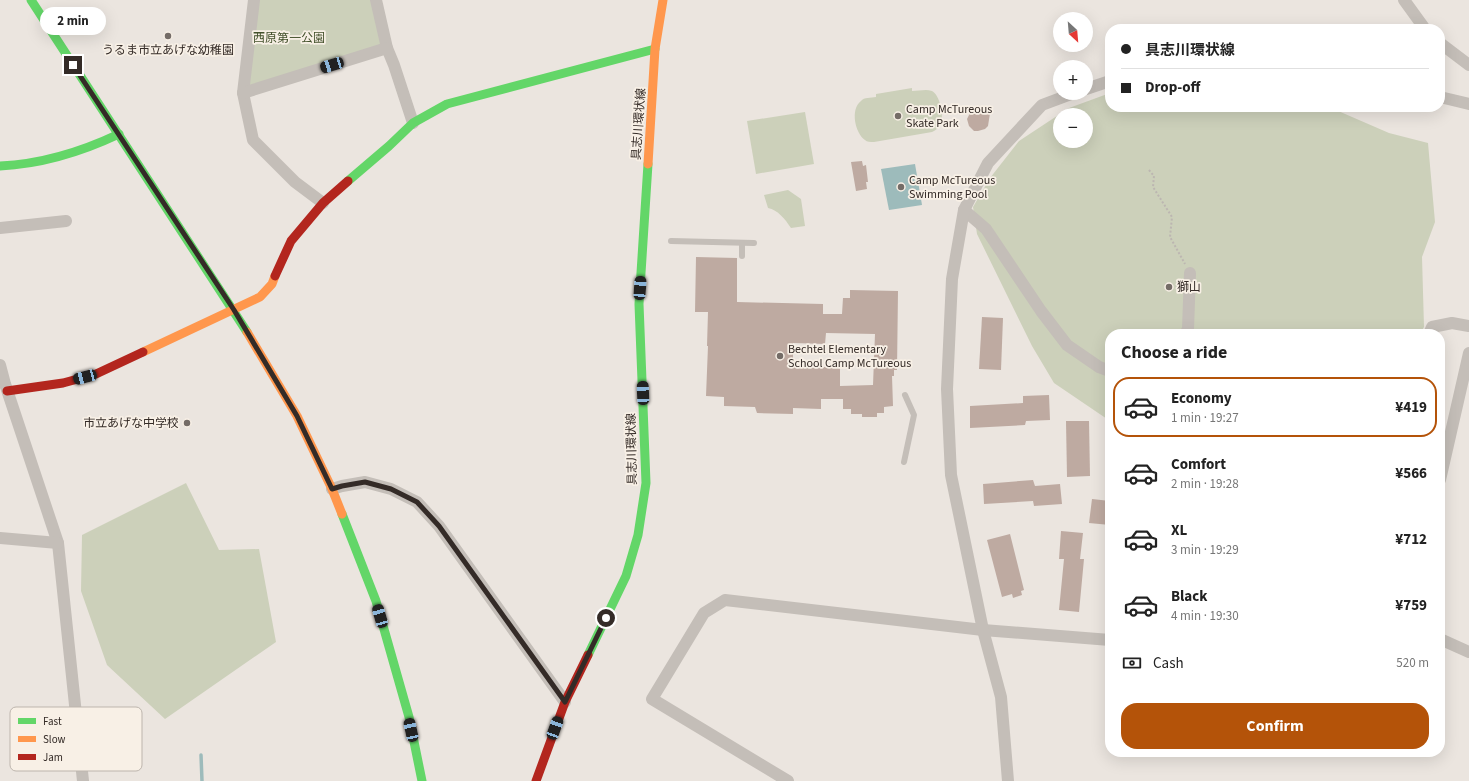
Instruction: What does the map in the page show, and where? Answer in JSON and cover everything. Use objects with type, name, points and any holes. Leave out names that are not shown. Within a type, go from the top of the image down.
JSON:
[{"type":"street","points":[[31,0],[234,310],[297,416],[332,489],[376,601],[408,717],[422,781]]},
{"type":"street","points":[[254,0],[243,93],[253,140],[295,182],[323,203]]},
{"type":"street","points":[[376,0],[387,48],[413,123]]},
{"type":"street","name":"具志川環状線","points":[[536,781],[565,702],[626,576],[638,535],[646,483],[639,304],[655,49],[663,0]]},
{"type":"street","points":[[1404,0],[1422,24]]},
{"type":"street","points":[[1445,47],[1469,65]]},
{"type":"street","points":[[243,93],[387,48]]},
{"type":"street","points":[[4,387],[63,383],[96,374],[260,297],[272,284],[291,241],[323,203],[389,146],[413,123],[447,104],[655,49]]},
{"type":"street","points":[[1093,87],[1105,83]]},
{"type":"street","points":[[1445,98],[1469,104]]},
{"type":"street","points":[[1008,781],[1001,697],[983,630],[951,476],[947,389],[952,278],[964,210],[988,163],[1042,105],[1055,100]]},
{"type":"street","points":[[0,166],[36,163],[74,154],[119,134]]},
{"type":"street","points":[[964,210],[986,229],[1041,311],[1067,345],[1099,367],[1105,369]]},
{"type":"street","points":[[0,228],[66,221]]},
{"type":"street","points":[[1188,329],[1190,273]]},
{"type":"street","points":[[1431,329],[1432,327],[1452,323],[1469,326]]},
{"type":"street","points":[[1445,458],[1469,353]]},
{"type":"street","points":[[0,365],[4,387],[58,543],[75,707]]},
{"type":"street","points":[[332,489],[365,482],[391,489],[417,502],[439,526],[565,702]]},
{"type":"street","points":[[0,538],[58,543]]},
{"type":"street","points":[[788,781],[652,699],[704,613],[725,600],[983,630],[1105,640]]},
{"type":"street","points":[[1445,641],[1469,652]]},
{"type":"street","points":[[82,771],[83,781]]},
{"type":"lane","points":[[671,241],[754,243]]},
{"type":"lane","points":[[742,243],[742,256]]},
{"type":"lane","points":[[904,462],[914,415],[905,395]]},
{"type":"path","points":[[1149,170],[1154,176],[1153,187],[1172,217],[1170,237],[1190,273]]},
{"type":"green space","name":"西原第一公園","points":[[254,0],[376,0],[387,48],[243,93]]},
{"type":"green space","name":"Camp McTureous Skate Park","points":[[912,88],[912,91],[925,90],[935,93],[941,106],[942,116],[941,124],[936,130],[932,132],[874,142],[867,141],[862,137],[856,127],[855,115],[856,109],[862,100],[876,97],[876,94]]},
{"type":"green space","points":[[1105,95],[1105,112],[1341,112],[1389,133],[1428,143],[1435,222],[1422,257],[1424,327],[1423,329],[1105,329],[1105,418],[1054,383],[1032,346],[977,234],[973,207],[990,178],[1019,141],[1053,119],[1053,148],[1093,148],[1093,108],[1069,108]]},
{"type":"green space","points":[[805,112],[814,164],[756,174],[747,121]]},
{"type":"green space","points":[[788,190],[801,199],[805,226],[791,228],[784,218],[772,209],[768,208],[764,195]]},
{"type":"green space","points":[[186,483],[219,550],[259,549],[276,642],[165,719],[107,665],[81,591],[82,535]]},
{"type":"water","name":"Camp McTureous Swimming Pool","points":[[915,164],[922,205],[889,210],[881,169]]},
{"type":"building","points":[[976,109],[990,113],[988,126],[985,129],[974,131],[969,126],[967,119],[970,113]]},
{"type":"building","points":[[862,161],[863,166],[866,165],[868,182],[866,182],[867,189],[856,191],[851,162]]},
{"type":"building","points":[[696,257],[737,258],[737,302],[823,304],[823,314],[842,314],[843,298],[850,298],[850,290],[898,291],[897,370],[894,370],[894,376],[892,376],[893,406],[884,407],[884,413],[877,413],[877,417],[862,417],[862,414],[851,414],[851,409],[843,409],[843,399],[821,399],[821,409],[793,408],[793,414],[757,413],[755,407],[724,406],[724,397],[706,396],[708,312],[695,312]],"holes":[[[826,333],[875,334],[873,385],[840,386],[840,367],[793,367],[793,343],[825,344]]]},
{"type":"building","points":[[982,317],[1003,318],[1001,370],[979,369]]},
{"type":"building","points":[[1049,395],[1050,420],[1026,421],[1025,425],[970,428],[970,406],[1023,403],[1023,396]]},
{"type":"building","points":[[1066,421],[1089,421],[1090,476],[1067,477]]},
{"type":"building","points":[[1033,480],[1035,486],[1060,484],[1062,504],[1034,506],[1033,501],[984,504],[983,484]]},
{"type":"building","points":[[1092,499],[1105,500],[1105,525],[1089,523]]},
{"type":"building","points":[[1061,531],[1083,533],[1080,559],[1084,559],[1079,612],[1059,610],[1064,559],[1059,559]]},
{"type":"building","points":[[1010,534],[1024,590],[1021,591],[1022,595],[1013,598],[1012,594],[1002,597],[987,540]]},
{"type":"waterway","points":[[201,755],[202,781]]},
{"type":"traffic: fast","points":[[31,0],[247,332]]},
{"type":"traffic: fast","points":[[348,181],[413,123],[447,104],[655,49]]},
{"type":"traffic: fast","points":[[0,166],[31,163],[76,152],[119,134]]},
{"type":"traffic: fast","points":[[588,655],[626,576],[638,535],[646,483],[639,304],[648,164]]},
{"type":"traffic: fast","points":[[342,514],[376,601],[409,717],[422,781]]},
{"type":"traffic: slow","points":[[648,164],[655,49],[663,0]]},
{"type":"traffic: slow","points":[[143,352],[260,297],[272,284],[275,276]]},
{"type":"traffic: slow","points":[[247,332],[297,416],[332,489],[342,514]]},
{"type":"traffic: jam","points":[[275,276],[291,241],[323,203],[348,181]]},
{"type":"traffic: jam","points":[[7,391],[63,383],[96,374],[143,352]]},
{"type":"traffic: jam","points":[[536,781],[565,702],[588,655]]},
{"type":"place","name":"うるま市立あげな幼稚園","points":[[168,36]]},
{"type":"place","name":"Camp McTureous Skate Park","points":[[898,116]]},
{"type":"place","name":"Camp McTureous Swimming Pool","points":[[901,187]]},
{"type":"place","name":"獅山","points":[[1169,287]]},
{"type":"place","name":"Bechtel Elementary School Camp McTureous","points":[[780,356]]},
{"type":"place","name":"市立あげな中学校","points":[[187,423]]},
{"type":"route","points":[[73,65],[234,310],[297,416],[332,489],[365,482],[391,489],[417,502],[439,526],[565,702],[606,618]]}]
